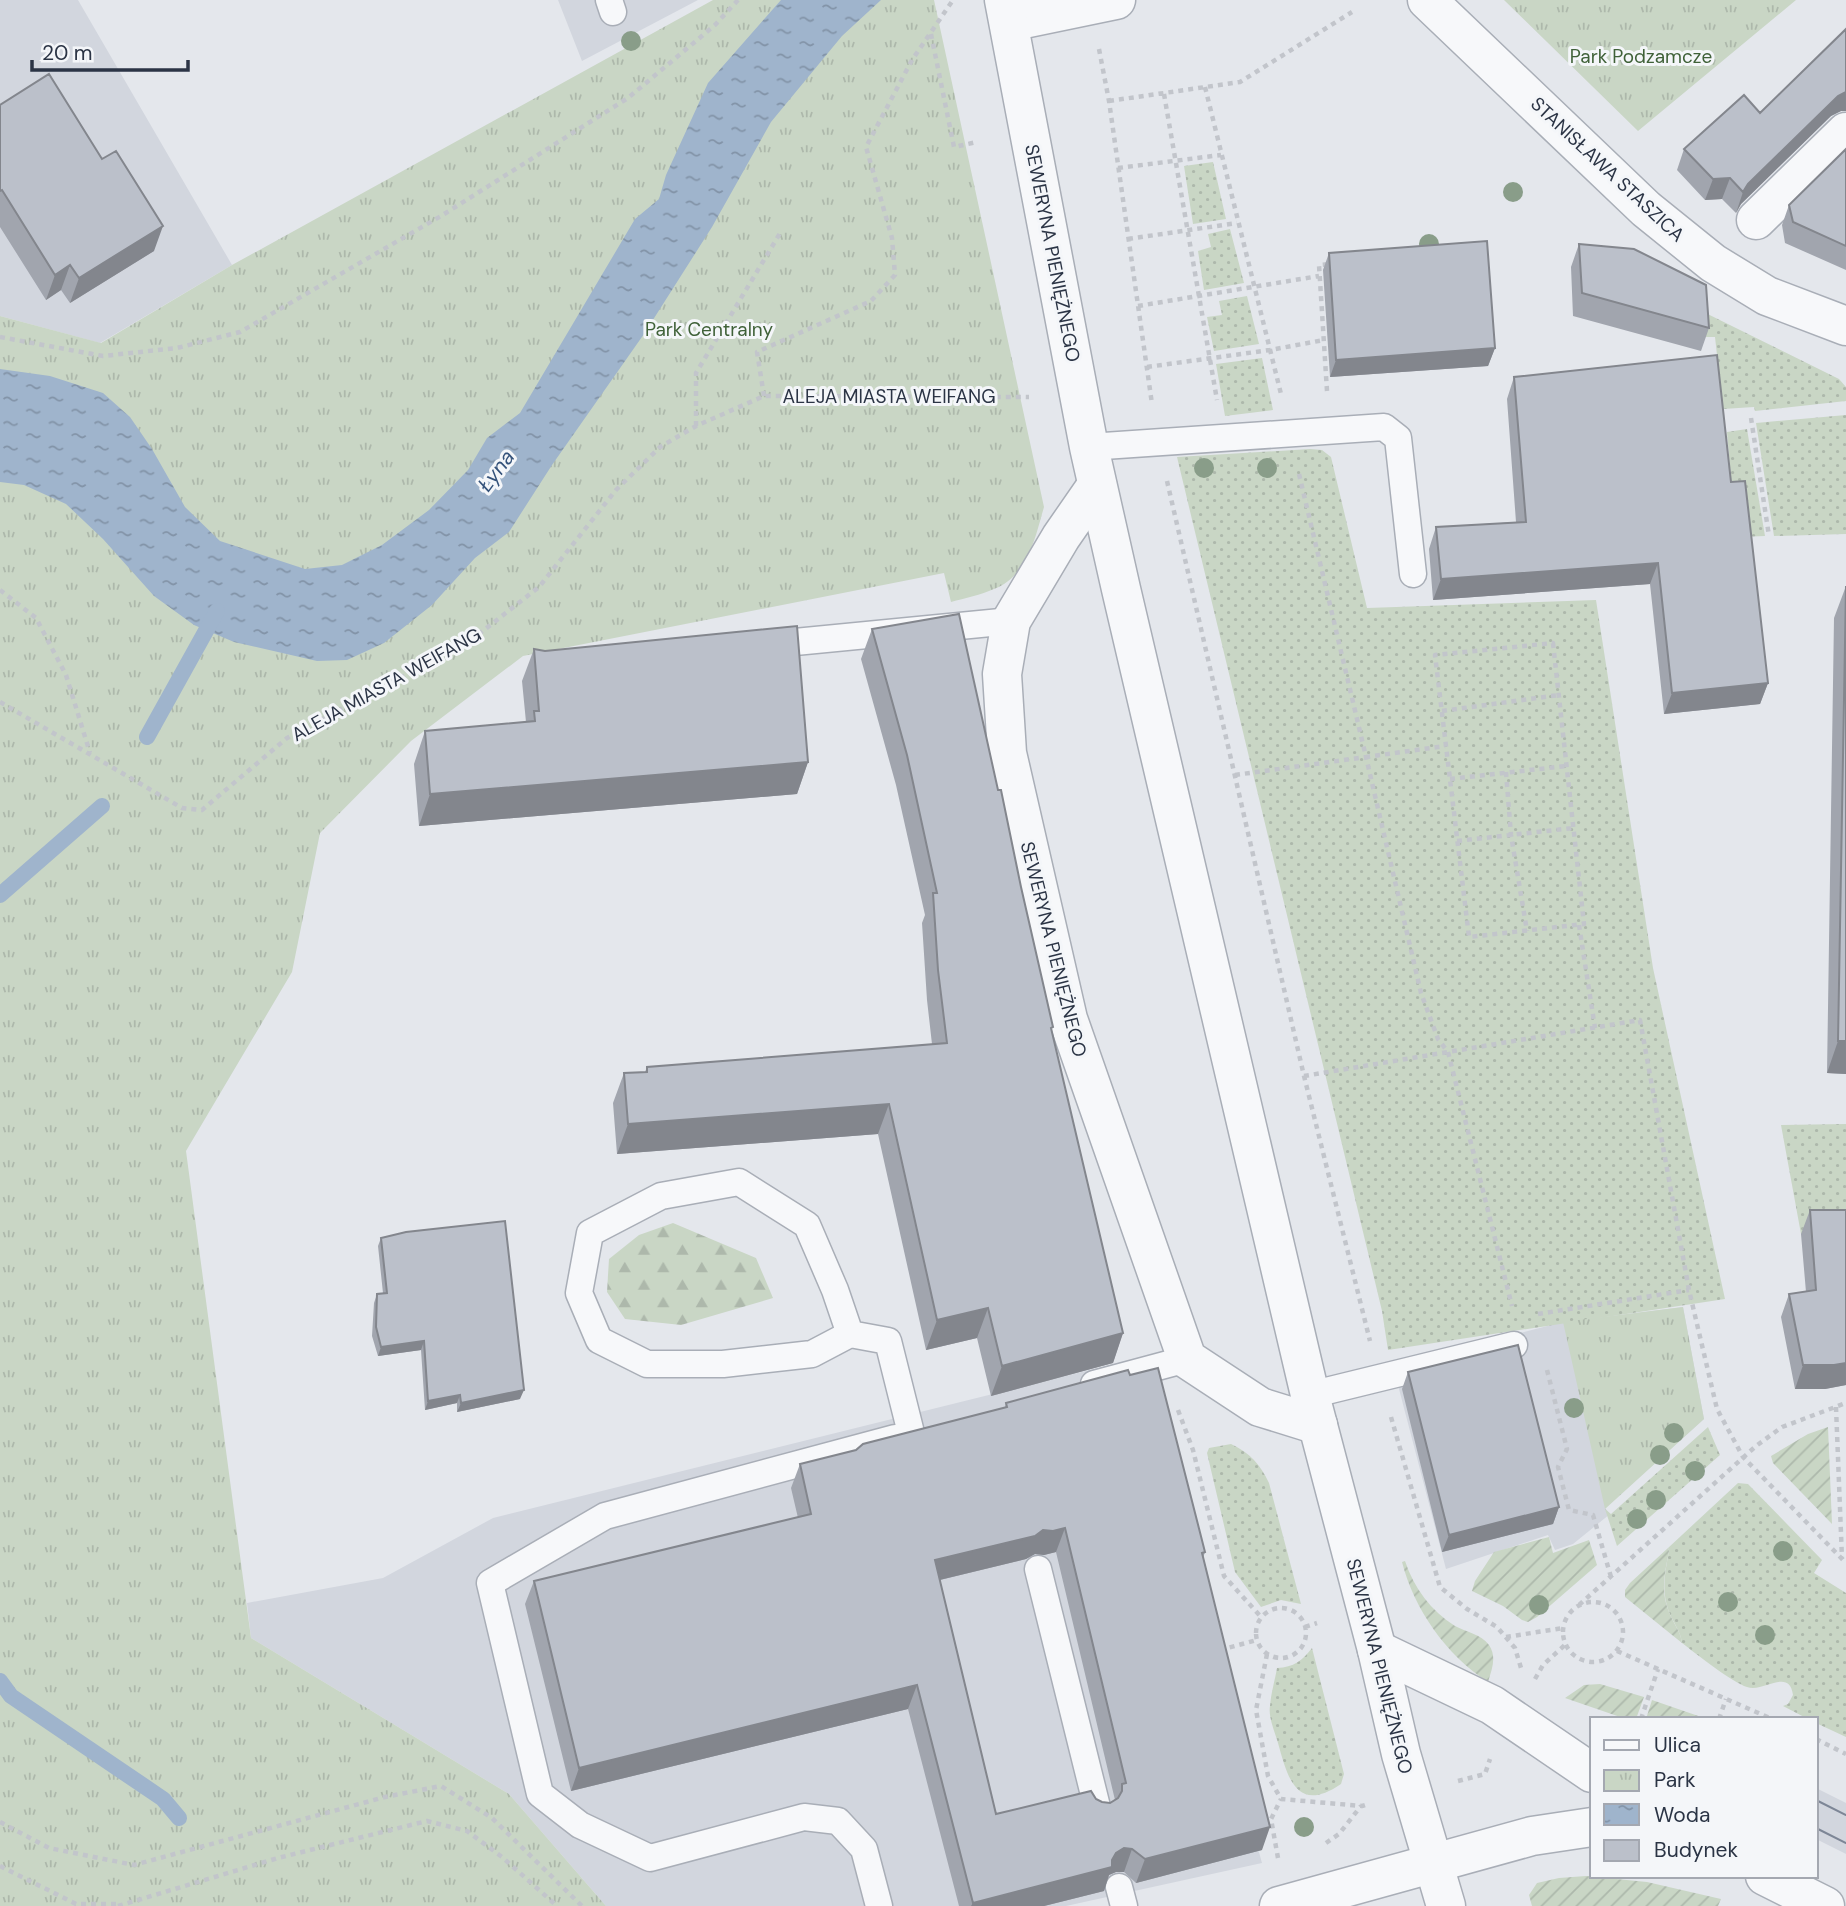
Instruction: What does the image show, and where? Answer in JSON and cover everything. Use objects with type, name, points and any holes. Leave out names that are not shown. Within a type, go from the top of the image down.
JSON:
[{"type":"street","points":[[1006,11],[1116,0]]},
{"type":"street","name":"STANISŁAWA STASZICA","points":[[1427,0],[1646,209],[1713,263],[1767,296],[1846,326]]},
{"type":"street","name":"SEWERYNA PIENIĘŻNEGO","points":[[1006,11],[1097,485],[1314,1410],[1377,1650],[1401,1754],[1446,1906]]},
{"type":"street","points":[[1756,220],[1846,132]]},
{"type":"street","name":"SEWERYNA PIENIĘŻNEGO","points":[[1097,485],[1061,537],[1011,621],[1002,674],[1007,754],[1068,1019],[1187,1360]]},
{"type":"street","points":[[1187,1360],[1261,1407],[1314,1410]]},
{"type":"street","points":[[1377,1650],[1492,1705],[1590,1772]]},
{"type":"street","points":[[1279,1887],[1432,1863],[1532,1836],[1590,1827]]},
{"type":"street","points":[[1769,1878],[1825,1906]]},
{"type":"lane","points":[[1089,447],[1384,427],[1398,438],[1413,574]]},
{"type":"lane","points":[[737,648],[1011,621]]},
{"type":"lane","points":[[850,1334],[835,1290],[807,1225],[739,1182],[661,1196],[590,1233],[579,1293],[599,1340],[647,1364],[723,1364],[812,1354],[850,1334],[888,1341],[911,1433]]},
{"type":"lane","points":[[1314,1410],[1514,1345]]},
{"type":"lane","points":[[1069,1391],[1187,1360]]},
{"type":"lane","points":[[879,1906],[864,1849],[838,1821],[804,1817],[650,1858],[580,1825],[540,1794],[489,1583],[605,1516],[937,1426]]},
{"type":"lane","points":[[1038,1569],[1098,1811]]},
{"type":"path","points":[[0,337],[103,356],[177,348],[240,332],[441,216],[628,98],[715,25],[738,0]]},
{"type":"path","points":[[764,396],[757,352],[871,301],[895,275],[892,238],[866,147],[912,60],[953,0]]},
{"type":"path","points":[[1109,101],[1240,82],[1352,12]]},
{"type":"path","points":[[930,33],[954,147],[977,142]]},
{"type":"path","points":[[1098,43],[1109,101],[1158,442],[1304,1076],[1640,1020],[1689,1290],[1717,1409],[1744,1457],[1844,1561]]},
{"type":"path","points":[[1205,87],[1270,350],[1420,993],[1438,1039],[1448,1052],[1515,1317]]},
{"type":"path","points":[[1164,94],[1224,437]]},
{"type":"path","points":[[1118,168],[1221,155]]},
{"type":"path","points":[[1128,239],[1237,223]]},
{"type":"path","points":[[696,426],[696,373],[782,230]]},
{"type":"path","points":[[1328,397],[1319,265],[1332,264]]},
{"type":"path","points":[[1138,306],[1319,276]]},
{"type":"path","points":[[1147,367],[1324,340]]},
{"type":"path","name":"ALEJA MIASTA WEIFANG","points":[[0,702],[181,808],[202,810],[287,738],[480,634],[539,587],[616,490],[660,447],[696,426],[764,396],[1029,397]]},
{"type":"path","points":[[1751,418],[1769,536]]},
{"type":"path","points":[[0,590],[36,618],[66,675],[90,753]]},
{"type":"path","points":[[1553,643],[1559,695],[1584,924],[1469,937],[1435,655],[1553,643]]},
{"type":"path","points":[[1442,711],[1559,695]]},
{"type":"path","points":[[1235,775],[1445,746]]},
{"type":"path","points":[[1450,779],[1566,766]]},
{"type":"path","points":[[1506,772],[1511,835],[1527,931]]},
{"type":"path","points":[[1457,841],[1573,828]]},
{"type":"path","points":[[1579,925],[1595,1028]]},
{"type":"path","points":[[1534,1314],[1689,1290]]},
{"type":"path","points":[[1547,1368],[1567,1449],[1558,1467],[1569,1510],[1593,1516],[1611,1577]]},
{"type":"path","points":[[1175,1403],[1193,1450],[1224,1576],[1262,1618]]},
{"type":"path","points":[[1579,1605],[1600,1602],[1617,1613],[1622,1622],[1624,1632],[1617,1651],[1601,1661],[1581,1660],[1566,1644],[1563,1629],[1566,1619],[1579,1605],[1744,1457],[1782,1427],[1846,1403]]},
{"type":"path","points":[[1836,1407],[1844,1561]]},
{"type":"path","points":[[1275,1610],[1290,1610],[1302,1620],[1306,1636],[1298,1651],[1283,1658],[1274,1658],[1267,1654],[1256,1640],[1257,1625],[1262,1618],[1275,1610]]},
{"type":"path","points":[[1305,1627],[1317,1623]]},
{"type":"path","points":[[1506,1637],[1563,1629]]},
{"type":"path","points":[[1212,1652],[1256,1640]]},
{"type":"path","points":[[1542,1665],[1566,1644]]},
{"type":"path","points":[[1617,1651],[1767,1717]]},
{"type":"path","points":[[1267,1654],[1256,1710],[1268,1776],[1281,1798]]},
{"type":"path","points":[[1642,1717],[1658,1669]]},
{"type":"path","points":[[1721,1717],[1726,1699]]},
{"type":"path","points":[[1818,1740],[1846,1754]]},
{"type":"path","points":[[1451,1782],[1485,1774],[1491,1756]]},
{"type":"path","points":[[0,1822],[49,1848],[134,1865],[384,1797],[442,1786],[492,1818],[582,1906]]},
{"type":"path","points":[[1281,1798],[1362,1806],[1339,1833]]},
{"type":"path","points":[[1279,1887],[1271,1819],[1281,1798]]},
{"type":"path","points":[[118,1906],[278,1857],[426,1821],[467,1831],[502,1857],[557,1906]]},
{"type":"path","points":[[0,1866],[76,1904],[125,1904]]},
{"type":"shaded area","points":[[0,0],[78,0],[232,265],[100,343],[0,316]]},
{"type":"shaded area","points":[[558,0],[698,0],[582,61]]},
{"type":"shaded area","points":[[1683,1307],[1704,1419],[1605,1508],[1610,1514],[1573,1544],[1555,1550],[1548,1535],[1446,1569],[1393,1366],[1559,1323]]},
{"type":"shaded area","points":[[1122,1362],[1262,1863],[1066,1906],[606,1906],[509,1794],[251,1638],[247,1603],[383,1578],[493,1518]]},
{"type":"shaded area","points":[[1818,1789],[1846,1803],[1846,1854],[1818,1840]]},
{"type":"green space","name":"Park Centralny","points":[[713,0],[934,0],[1044,507],[1028,555],[1015,575],[1006,583],[984,593],[951,602],[944,573],[523,656],[411,741],[320,833],[292,972],[186,1151],[251,1638],[509,1794],[606,1906],[0,1906],[0,316],[101,343],[232,265]]},
{"type":"green space","name":"Park Podzamcze","points":[[1504,0],[1796,0],[1638,131]]},
{"type":"green space","points":[[1213,162],[1226,219],[1193,224],[1184,166]]},
{"type":"green space","points":[[1230,229],[1244,283],[1204,290],[1198,251],[1211,247],[1208,234]]},
{"type":"green space","points":[[1661,291],[1839,379],[1846,387],[1846,401],[1755,411],[1754,407],[1723,409],[1715,337],[1700,337]]},
{"type":"green space","points":[[1247,296],[1259,344],[1214,351],[1207,317],[1222,315],[1219,301]]},
{"type":"green space","points":[[1262,358],[1273,410],[1225,416],[1216,364]]},
{"type":"green space","points":[[1846,415],[1846,534],[1774,536],[1756,423]]},
{"type":"green space","points":[[1747,429],[1765,536],[1741,537],[1733,502],[1727,432]]},
{"type":"green space","points":[[1322,450],[1331,457],[1367,608],[1596,600],[1653,968],[1725,1299],[1388,1350],[1382,1311],[1177,457]]},
{"type":"green space","points":[[1846,1124],[1846,1233],[1801,1234],[1781,1125]]},
{"type":"green space","points":[[673,1223],[756,1258],[773,1298],[681,1325],[625,1319],[607,1292],[609,1259],[639,1235]]},
{"type":"green space","points":[[1683,1307],[1704,1419],[1605,1509],[1563,1322]]},
{"type":"green space","points":[[1708,1427],[1720,1455],[1617,1546],[1605,1509],[1611,1514]]},
{"type":"green space","points":[[1828,1427],[1832,1524],[1773,1463],[1771,1456],[1808,1434]]},
{"type":"green space","points":[[1231,1444],[1254,1460],[1269,1483],[1301,1604],[1281,1600],[1261,1607],[1235,1572],[1207,1453],[1209,1448]]},
{"type":"green space","points":[[1738,1483],[1748,1484],[1822,1560],[1814,1573],[1846,1593],[1846,1737],[1818,1724],[1818,1717],[1804,1717],[1783,1706],[1788,1704],[1793,1695],[1787,1683],[1747,1687],[1724,1674],[1682,1643],[1665,1597],[1668,1548]]},
{"type":"green space","points":[[1549,1537],[1553,1553],[1589,1540],[1597,1565],[1537,1617],[1528,1622],[1522,1620],[1503,1606],[1472,1591],[1475,1581],[1494,1552]]},
{"type":"green space","points":[[1668,1548],[1664,1582],[1666,1604],[1682,1643],[1625,1597],[1625,1590],[1630,1583]]},
{"type":"green space","points":[[1405,1561],[1418,1589],[1438,1613],[1455,1626],[1482,1638],[1489,1645],[1493,1659],[1488,1682],[1445,1645],[1423,1614],[1407,1580],[1402,1562]]},
{"type":"green space","points":[[1312,1648],[1344,1774],[1341,1784],[1314,1795],[1304,1794],[1291,1780],[1272,1724],[1270,1710],[1277,1668],[1297,1662]]},
{"type":"green space","points":[[1600,1684],[1644,1697],[1637,1717],[1620,1717],[1565,1698],[1584,1685]]},
{"type":"green space","points":[[1652,1700],[1701,1717],[1647,1717]]},
{"type":"green space","points":[[1586,1876],[1647,1882],[1721,1899],[1718,1906],[1532,1906],[1529,1895],[1537,1883]]},
{"type":"water","name":"Łyna","points":[[781,0],[881,0],[842,36],[771,122],[712,227],[644,334],[552,465],[509,532],[475,558],[432,605],[384,643],[347,660],[317,661],[234,642],[194,625],[154,596],[103,539],[66,504],[24,485],[0,482],[0,369],[50,376],[103,393],[130,417],[185,507],[220,541],[305,569],[342,565],[382,545],[429,510],[468,470],[487,438],[520,413],[635,219],[659,199],[666,175],[708,83]]},
{"type":"building","points":[[1846,29],[1846,92],[1838,96],[1743,192],[1730,178],[1713,179],[1684,149],[1744,95],[1760,113]]},
{"type":"building","points":[[49,74],[102,159],[116,151],[163,226],[79,278],[70,265],[55,275],[2,190],[0,191],[0,105]]},
{"type":"building","points":[[1846,149],[1846,246],[1793,222],[1789,205]]},
{"type":"building","points":[[1487,241],[1495,348],[1336,360],[1329,253]]},
{"type":"building","points":[[1579,244],[1634,249],[1706,285],[1709,328],[1582,293]]},
{"type":"building","points":[[1717,355],[1731,482],[1745,481],[1768,683],[1672,693],[1658,563],[1441,579],[1436,527],[1526,522],[1514,377]]},
{"type":"building","points":[[1846,586],[1846,1041],[1838,1041]]},
{"type":"building","points":[[959,614],[998,790],[1001,790],[1053,1027],[1051,1028],[1123,1333],[1002,1366],[988,1308],[937,1320],[889,1104],[628,1124],[624,1073],[647,1072],[647,1067],[947,1043],[938,970],[933,893],[937,893],[907,755],[872,629]]},
{"type":"building","points":[[797,626],[808,762],[430,794],[425,731],[535,721],[534,711],[539,711],[534,649],[545,651]]},
{"type":"building","points":[[1810,1210],[1846,1210],[1846,1363],[1803,1365],[1789,1294],[1816,1290]]},
{"type":"building","points":[[505,1221],[524,1390],[461,1403],[460,1395],[428,1401],[424,1341],[381,1347],[376,1327],[377,1294],[387,1293],[381,1238],[406,1232]]},
{"type":"building","points":[[1518,1345],[1559,1507],[1449,1535],[1408,1372]]},
{"type":"building","points":[[1158,1368],[1270,1827],[1145,1859],[1132,1849],[1124,1848],[1116,1853],[1112,1867],[973,1903],[917,1685],[579,1768],[534,1581],[811,1514],[800,1464],[856,1450],[863,1444],[1007,1407],[1006,1403],[1128,1370],[1130,1375]],"holes":[[[1065,1528],[1126,1783],[1122,1784],[1118,1798],[1110,1803],[1096,1799],[1091,1791],[996,1814],[935,1560],[1035,1536],[1043,1530]]]},
{"type":"waterway","points":[[147,737],[217,611]]},
{"type":"waterway","points":[[0,895],[102,806]]},
{"type":"waterway","points":[[0,1681],[11,1696],[163,1799],[179,1818]]},
{"type":"tram line","points":[[1818,1801],[1846,1815]]},
{"type":"tram line","points":[[1818,1829],[1846,1843]]}]
